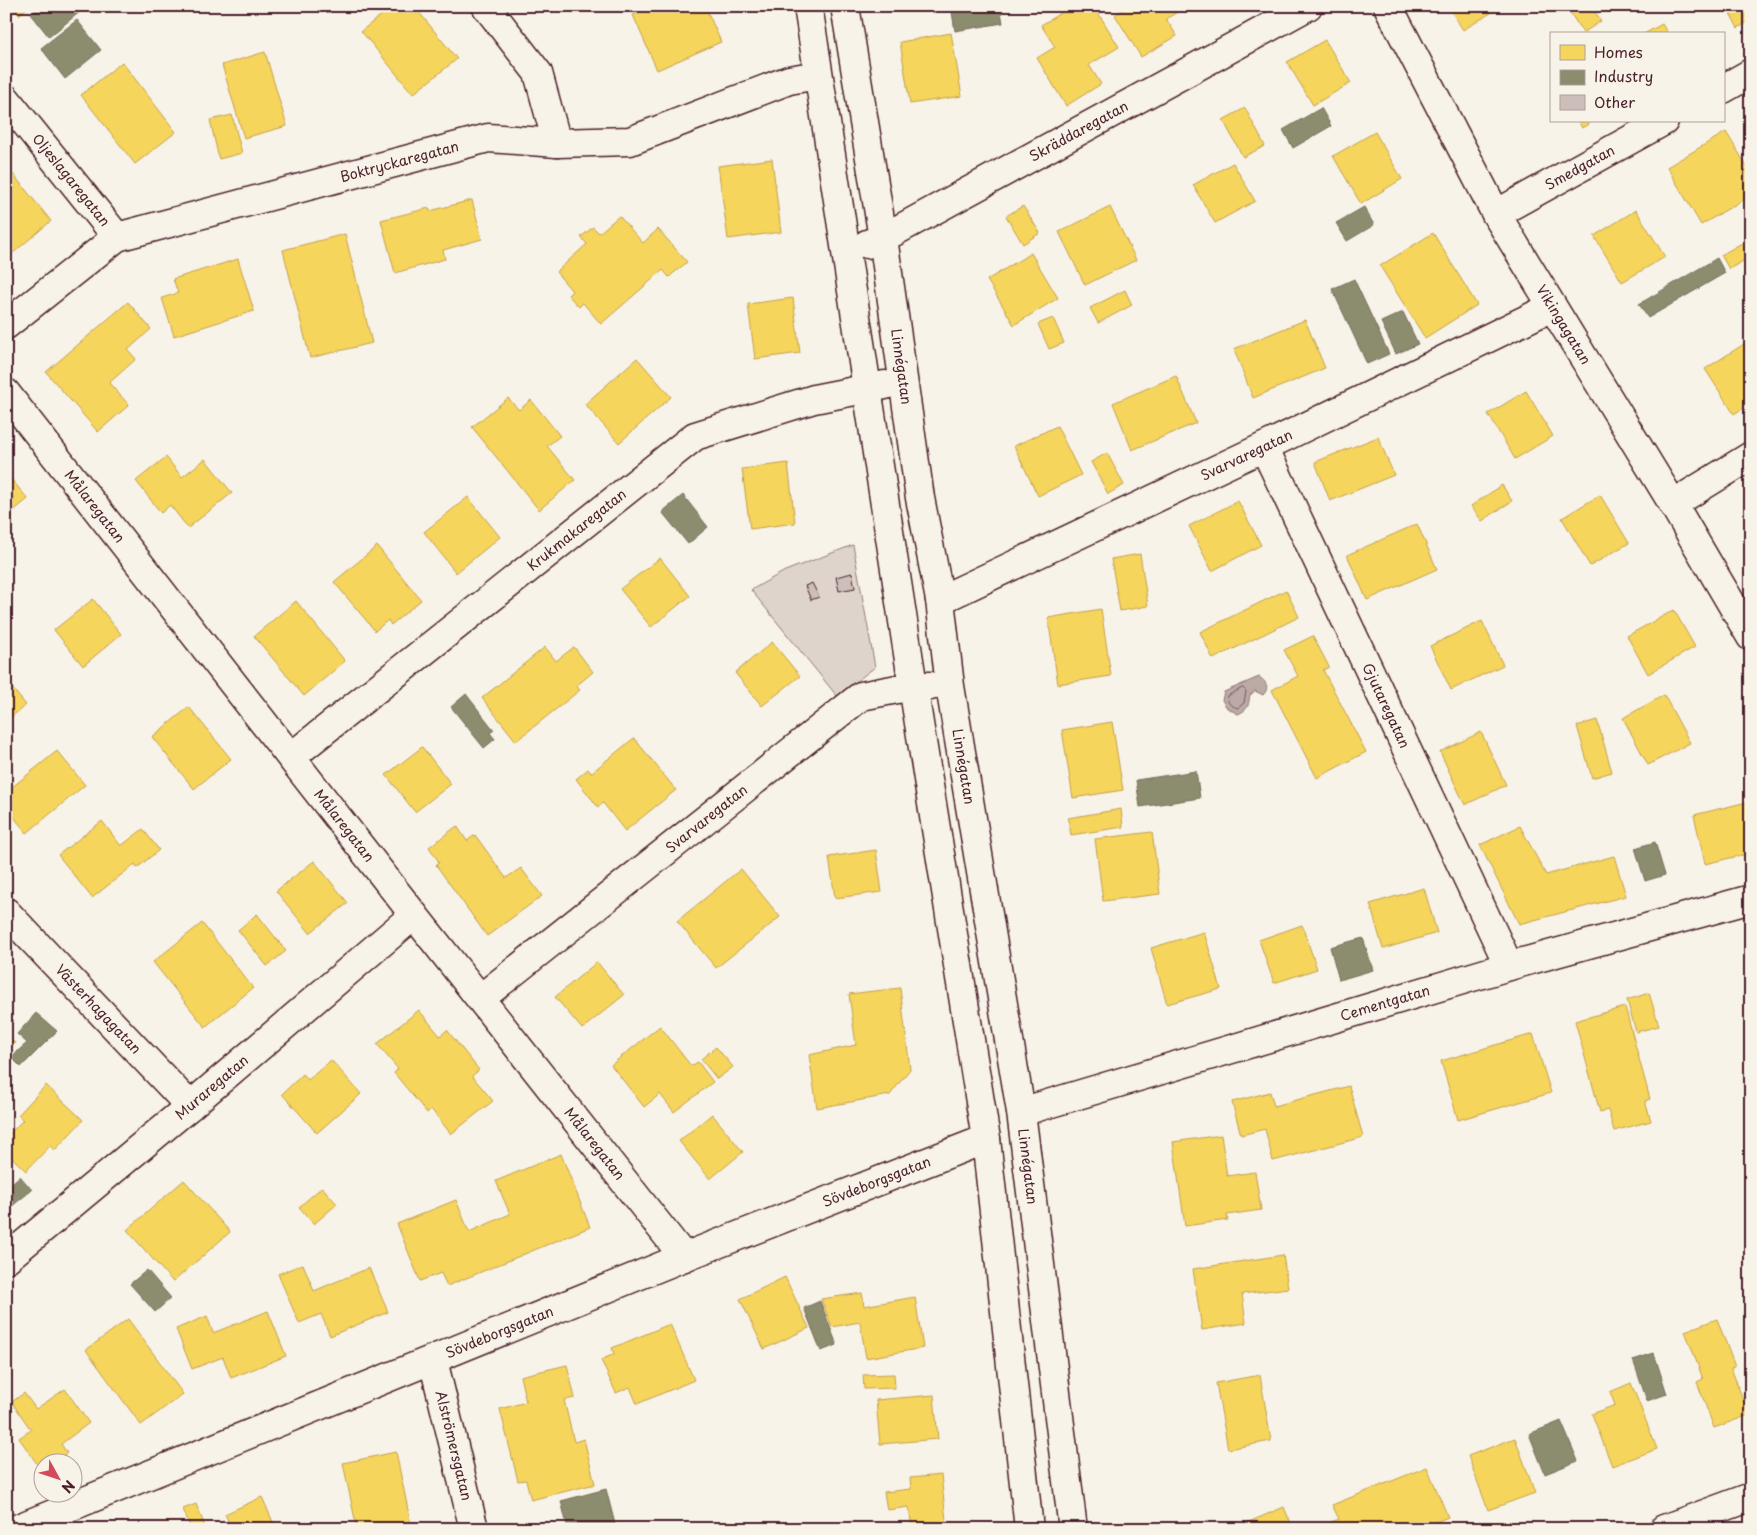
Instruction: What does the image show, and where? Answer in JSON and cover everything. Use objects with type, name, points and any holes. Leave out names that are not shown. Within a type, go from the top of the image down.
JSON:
[{"type":"street","points":[[486,6],[538,73],[557,143]]},
{"type":"street","points":[[808,6],[913,686],[986,1139],[1029,1529]]},
{"type":"street","name":"Linnégatan","points":[[845,6],[883,238],[920,498],[940,600],[950,686],[1021,1112],[1073,1529]]},
{"type":"street","name":"Skräddaregatan","points":[[846,251],[883,238],[1308,6]]},
{"type":"street","name":"Vikingagatan","points":[[1388,6],[1496,214],[1673,504],[1751,637]]},
{"type":"street","points":[[1724,88],[1751,74]]},
{"type":"street","name":"Boktryckaregatan","points":[[6,325],[117,237],[488,138],[557,143],[630,142],[789,80],[818,75]]},
{"type":"street","name":"Oljeslagaregatan","points":[[6,99],[117,237]]},
{"type":"street","name":"Smedgatan","points":[[1496,214],[1662,122]]},
{"type":"street","name":"Svarvaregatan","points":[[940,600],[1264,447],[1552,307]]},
{"type":"street","name":"Krukmakaregatan","points":[[291,757],[695,436],[814,398],[903,381]]},
{"type":"street","name":"Målaregatan","points":[[6,393],[684,1257]]},
{"type":"street","name":"Gjutaregatan","points":[[1264,447],[1509,966]]},
{"type":"street","points":[[1673,504],[1751,456]]},
{"type":"street","name":"Svarvaregatan","points":[[481,998],[861,696],[913,686],[950,686]]},
{"type":"street","name":"Cementgatan","points":[[1021,1112],[1509,966],[1751,899]]},
{"type":"street","name":"Västerhagagatan","points":[[6,912],[190,1106]]},
{"type":"street","name":"Muraregatan","points":[[6,1259],[190,1106],[414,915]]},
{"type":"street","name":"Sövdeborgsgatan","points":[[16,1529],[684,1257],[986,1139]]},
{"type":"street","name":"Alströmersgatan","points":[[433,1360],[474,1529]]},
{"type":"street","points":[[1664,1529],[1751,1497]]},
{"type":"shaded area","points":[[853,545],[875,667],[837,696],[751,590],[785,571]]},
{"type":"water","points":[[1259,677],[1267,687],[1263,695],[1255,691],[1250,695],[1247,708],[1238,714],[1227,708],[1222,700],[1224,692]]},
{"type":"building: Homes","points":[[12,6],[29,6],[19,15]]},
{"type":"building: Homes","points":[[393,6],[414,6],[457,59],[413,94],[361,31]]},
{"type":"building: Homes","points":[[653,6],[705,6],[721,42],[657,70],[633,15]]},
{"type":"building: Homes","points":[[1072,6],[1094,6],[1119,47],[1089,65],[1101,84],[1066,106],[1037,58],[1055,47],[1041,25]]},
{"type":"building: Homes","points":[[1128,6],[1187,6],[1166,19],[1177,36],[1141,57],[1115,15]]},
{"type":"building: Homes","points":[[1448,6],[1502,6],[1463,30]]},
{"type":"building: Homes","points":[[1566,6],[1591,6],[1601,21],[1582,32]]},
{"type":"building: Homes","points":[[1726,6],[1751,6],[1751,20],[1738,28]]},
{"type":"building: Homes","points":[[1662,24],[1667,32],[1648,32]]},
{"type":"building: Homes","points":[[951,33],[962,96],[910,104],[900,42]]},
{"type":"building: Homes","points":[[1325,40],[1351,83],[1313,105],[1287,62]]},
{"type":"building: Homes","points":[[265,52],[287,126],[244,138],[222,65]]},
{"type":"building: Homes","points":[[122,62],[176,132],[135,164],[81,95]]},
{"type":"building: Homes","points":[[1245,108],[1265,146],[1243,157],[1223,120]]},
{"type":"building: Homes","points":[[232,115],[242,153],[219,159],[210,120]]},
{"type":"building: Homes","points":[[1579,122],[1591,122],[1582,128]]},
{"type":"building: Homes","points":[[1375,132],[1402,179],[1361,204],[1333,156]]},
{"type":"building: Homes","points":[[1726,132],[1751,173],[1751,195],[1701,225],[1667,167]]},
{"type":"building: Homes","points":[[1751,133],[1751,148],[1744,136]]},
{"type":"building: Homes","points":[[772,159],[781,232],[728,239],[718,166]]},
{"type":"building: Homes","points":[[1233,163],[1255,201],[1215,223],[1193,185]]},
{"type":"building: Homes","points":[[8,168],[51,221],[6,259],[6,169]]},
{"type":"building: Homes","points":[[472,200],[482,239],[443,250],[445,259],[395,273],[381,220],[429,208],[430,211]]},
{"type":"building: Homes","points":[[1023,206],[1040,233],[1023,244],[1006,216]]},
{"type":"building: Homes","points":[[1110,207],[1136,260],[1085,285],[1059,232]]},
{"type":"building: Homes","points":[[1636,210],[1665,257],[1622,282],[1594,236]]},
{"type":"building: Homes","points":[[619,216],[643,243],[658,229],[687,262],[669,277],[663,270],[601,324],[583,303],[579,307],[568,295],[572,291],[556,272],[587,244],[581,237],[593,227],[599,233]]},
{"type":"building: Homes","points":[[1433,233],[1477,305],[1425,338],[1380,266]]},
{"type":"building: Homes","points":[[345,234],[372,343],[310,358],[283,250]]},
{"type":"building: Homes","points":[[1742,243],[1750,257],[1729,269],[1721,255]]},
{"type":"building: Homes","points":[[1031,253],[1058,298],[1014,325],[987,280]]},
{"type":"building: Homes","points":[[238,259],[254,311],[174,336],[162,298],[178,293],[173,279]]},
{"type":"building: Homes","points":[[1125,290],[1132,305],[1098,323],[1090,308]]},
{"type":"building: Homes","points":[[793,298],[800,353],[755,359],[748,304]]},
{"type":"building: Homes","points":[[128,302],[151,329],[128,350],[136,359],[109,383],[129,405],[98,432],[46,372]]},
{"type":"building: Homes","points":[[1053,318],[1064,343],[1049,349],[1038,324]]},
{"type":"building: Homes","points":[[1305,320],[1325,368],[1253,398],[1234,349]]},
{"type":"building: Homes","points":[[1744,344],[1751,354],[1751,403],[1734,414],[1705,369]]},
{"type":"building: Homes","points":[[637,358],[671,397],[619,443],[585,404]]},
{"type":"building: Homes","points":[[1176,376],[1196,423],[1132,450],[1113,403]]},
{"type":"building: Homes","points":[[1526,391],[1553,436],[1515,459],[1488,414]]},
{"type":"building: Homes","points":[[508,398],[519,410],[531,400],[560,436],[547,446],[575,480],[539,510],[472,427]]},
{"type":"building: Homes","points":[[1057,426],[1081,475],[1038,496],[1014,446]]},
{"type":"building: Homes","points":[[1378,437],[1394,475],[1330,501],[1315,462]]},
{"type":"building: Homes","points":[[1107,453],[1124,485],[1108,494],[1091,462]]},
{"type":"building: Homes","points":[[166,457],[182,477],[205,459],[232,493],[188,528],[170,505],[161,513],[136,481]]},
{"type":"building: Homes","points":[[788,463],[795,523],[750,529],[742,469]]},
{"type":"building: Homes","points":[[6,473],[28,499],[6,517]]},
{"type":"building: Homes","points":[[1502,485],[1512,501],[1482,521],[1471,506]]},
{"type":"building: Homes","points":[[1600,495],[1629,543],[1590,566],[1562,518]]},
{"type":"building: Homes","points":[[468,497],[500,537],[456,573],[424,532]]},
{"type":"building: Homes","points":[[1238,501],[1261,545],[1212,571],[1189,526]]},
{"type":"building: Homes","points":[[1417,524],[1437,569],[1367,600],[1347,555]]},
{"type":"building: Homes","points":[[377,546],[421,600],[391,625],[388,620],[375,631],[334,582]]},
{"type":"building: Homes","points":[[1140,554],[1148,606],[1120,611],[1111,559]]},
{"type":"building: Homes","points":[[660,558],[690,596],[651,627],[620,589]]},
{"type":"building: Homes","points":[[1286,590],[1299,617],[1213,659],[1200,632]]},
{"type":"building: Homes","points":[[93,599],[121,634],[83,666],[54,630]]},
{"type":"building: Homes","points":[[296,601],[345,661],[304,696],[254,636]]},
{"type":"building: Homes","points":[[1101,609],[1111,676],[1058,684],[1048,618]]},
{"type":"building: Homes","points":[[1674,610],[1695,647],[1648,674],[1627,636]]},
{"type":"building: Homes","points":[[1482,621],[1503,665],[1451,690],[1430,646]]},
{"type":"building: Homes","points":[[1313,636],[1329,667],[1323,670],[1366,752],[1317,778],[1272,690],[1298,676],[1284,650]]},
{"type":"building: Homes","points":[[772,642],[800,676],[762,706],[735,673]]},
{"type":"building: Homes","points":[[545,647],[556,661],[574,647],[593,672],[576,686],[580,690],[516,741],[482,698]]},
{"type":"building: Homes","points":[[6,681],[26,705],[6,721]]},
{"type":"building: Homes","points":[[1664,695],[1690,743],[1648,765],[1623,718]]},
{"type":"building: Homes","points":[[189,707],[231,759],[194,789],[152,737]]},
{"type":"building: Homes","points":[[1597,720],[1612,772],[1592,778],[1577,726]]},
{"type":"building: Homes","points":[[1112,722],[1123,790],[1073,798],[1062,730]]},
{"type":"building: Homes","points":[[1481,732],[1506,785],[1465,805],[1440,752]]},
{"type":"building: Homes","points":[[634,738],[676,790],[625,831],[603,803],[598,807],[576,779],[588,769],[591,773]]},
{"type":"building: Homes","points":[[422,747],[451,784],[415,812],[386,775]]},
{"type":"building: Homes","points":[[57,751],[85,785],[27,833],[6,808],[6,792]]},
{"type":"building: Homes","points":[[1751,801],[1751,853],[1705,864],[1694,815]]},
{"type":"building: Homes","points":[[1121,809],[1123,827],[1071,835],[1068,818]]},
{"type":"building: Homes","points":[[102,821],[121,846],[143,829],[159,850],[137,868],[135,864],[92,898],[58,855]]},
{"type":"building: Homes","points":[[457,826],[467,841],[475,835],[506,878],[521,868],[542,896],[487,936],[436,865],[439,862],[429,847]]},
{"type":"building: Homes","points":[[1520,826],[1546,875],[1614,856],[1626,896],[1519,924],[1480,845]]},
{"type":"building: Homes","points":[[1152,832],[1160,894],[1103,901],[1095,839]]},
{"type":"building: Homes","points":[[876,850],[882,892],[835,898],[829,857]]},
{"type":"building: Homes","points":[[314,861],[348,903],[310,933],[276,891]]},
{"type":"building: Homes","points":[[741,869],[780,917],[716,968],[677,921]]},
{"type":"building: Homes","points":[[1424,888],[1437,933],[1383,949],[1370,904]]},
{"type":"building: Homes","points":[[257,914],[286,951],[267,966],[238,930]]},
{"type":"building: Homes","points":[[202,923],[253,988],[205,1027],[153,962]]},
{"type":"building: Homes","points":[[1302,925],[1317,969],[1274,983],[1259,940]]},
{"type":"building: Homes","points":[[1204,932],[1221,989],[1167,1004],[1151,948]]},
{"type":"building: Homes","points":[[597,962],[624,995],[582,1029],[555,997]]},
{"type":"building: Homes","points":[[900,988],[910,1069],[890,1095],[817,1108],[809,1055],[856,1045],[849,994]]},
{"type":"building: Homes","points":[[1649,993],[1659,1026],[1636,1032],[1627,1000]]},
{"type":"building: Homes","points":[[1625,1007],[1650,1099],[1645,1101],[1651,1121],[1614,1131],[1608,1110],[1600,1112],[1575,1021]]},
{"type":"building: Homes","points":[[419,1010],[440,1036],[447,1030],[479,1070],[472,1076],[493,1101],[451,1134],[431,1109],[427,1113],[394,1073],[398,1069],[377,1044]]},
{"type":"building: Homes","points":[[660,1026],[691,1066],[698,1062],[713,1082],[674,1112],[660,1094],[644,1107],[611,1065]]},
{"type":"building: Homes","points":[[1533,1034],[1551,1093],[1458,1120],[1441,1061]]},
{"type":"building: Homes","points":[[6,1035],[15,1043],[6,1052]]},
{"type":"building: Homes","points":[[716,1047],[733,1067],[717,1079],[701,1059]]},
{"type":"building: Homes","points":[[331,1060],[361,1094],[317,1133],[282,1094],[303,1074],[308,1080]]},
{"type":"building: Homes","points":[[46,1085],[83,1120],[55,1150],[50,1146],[26,1171],[6,1152],[6,1137],[23,1120],[18,1115]]},
{"type":"building: Homes","points":[[1349,1086],[1363,1137],[1273,1161],[1265,1129],[1241,1135],[1232,1102],[1270,1092],[1274,1106]]},
{"type":"building: Homes","points":[[712,1114],[743,1152],[710,1179],[679,1141]]},
{"type":"building: Homes","points":[[1221,1135],[1227,1176],[1255,1172],[1261,1210],[1227,1215],[1228,1220],[1185,1226],[1173,1142]]},
{"type":"building: Homes","points":[[561,1154],[590,1227],[447,1286],[441,1273],[420,1281],[397,1224],[456,1200],[469,1232],[510,1214],[496,1181]]},
{"type":"building: Homes","points":[[184,1180],[230,1232],[173,1282],[127,1230]]},
{"type":"building: Homes","points":[[322,1187],[337,1204],[314,1224],[299,1207]]},
{"type":"building: Homes","points":[[1283,1255],[1288,1288],[1242,1294],[1246,1323],[1202,1330],[1193,1269]]},
{"type":"building: Homes","points":[[303,1264],[314,1291],[369,1268],[388,1312],[330,1336],[321,1314],[299,1323],[278,1274]]},
{"type":"building: Homes","points":[[785,1277],[809,1328],[764,1349],[740,1299]]},
{"type":"building: Homes","points":[[862,1293],[864,1306],[915,1297],[923,1348],[866,1358],[860,1322],[832,1327],[821,1299]]},
{"type":"building: Homes","points":[[268,1311],[286,1356],[231,1378],[223,1357],[192,1369],[176,1329],[207,1316],[213,1333]]},
{"type":"building: Homes","points":[[128,1319],[183,1394],[141,1425],[86,1350]]},
{"type":"building: Homes","points":[[1717,1319],[1735,1367],[1731,1368],[1749,1415],[1714,1428],[1697,1382],[1703,1379],[1685,1331]]},
{"type":"building: Homes","points":[[670,1324],[694,1380],[637,1404],[630,1387],[616,1393],[601,1360],[614,1354],[612,1348]]},
{"type":"building: Homes","points":[[567,1365],[575,1398],[564,1400],[574,1442],[584,1439],[595,1484],[531,1500],[526,1480],[518,1481],[500,1409],[526,1402],[520,1376]]},
{"type":"building: Homes","points":[[894,1374],[895,1388],[864,1389],[863,1375]]},
{"type":"building: Homes","points":[[1260,1375],[1271,1441],[1228,1449],[1216,1383]]},
{"type":"building: Homes","points":[[1631,1383],[1657,1449],[1612,1466],[1592,1414],[1615,1405],[1610,1392]]},
{"type":"building: Homes","points":[[65,1389],[89,1423],[61,1444],[66,1452],[32,1452],[32,1457],[19,1438],[31,1430],[12,1402],[24,1393],[36,1409]]},
{"type":"building: Homes","points":[[934,1395],[938,1439],[880,1444],[876,1400]]},
{"type":"building: Homes","points":[[1515,1438],[1535,1493],[1488,1510],[1468,1456]]},
{"type":"building: Homes","points":[[396,1452],[412,1529],[357,1529],[343,1463]]},
{"type":"building: Homes","points":[[1427,1467],[1448,1517],[1419,1529],[1322,1529],[1321,1526],[1339,1519],[1332,1505]]},
{"type":"building: Homes","points":[[941,1475],[947,1529],[912,1529],[909,1507],[887,1510],[884,1492],[911,1489],[910,1478]]},
{"type":"building: Homes","points":[[262,1497],[276,1529],[232,1529],[225,1514]]},
{"type":"building: Homes","points":[[196,1504],[206,1529],[191,1529],[183,1509]]},
{"type":"building: Homes","points":[[1284,1507],[1293,1529],[1238,1529],[1237,1527]]},
{"type":"building: Industry","points":[[40,6],[87,6],[49,37],[31,14]]},
{"type":"building: Industry","points":[[951,6],[1000,6],[1003,23],[955,31]]},
{"type":"building: Industry","points":[[77,20],[101,50],[65,79],[41,48]]},
{"type":"building: Industry","points":[[1321,108],[1331,126],[1293,148],[1283,130]]},
{"type":"building: Industry","points":[[1364,207],[1374,225],[1347,241],[1336,223]]},
{"type":"building: Industry","points":[[1717,258],[1725,273],[1648,318],[1639,304]]},
{"type":"building: Industry","points":[[1354,279],[1389,354],[1367,364],[1332,289]]},
{"type":"building: Industry","points":[[1403,312],[1418,344],[1396,354],[1381,322]]},
{"type":"building: Industry","points":[[683,495],[708,527],[688,544],[662,512]]},
{"type":"building: Industry","points":[[466,694],[494,730],[490,733],[495,739],[484,748],[451,707]]},
{"type":"building: Industry","points":[[1196,771],[1200,798],[1140,807],[1136,780]]},
{"type":"building: Industry","points":[[1655,842],[1665,875],[1645,881],[1635,848]]},
{"type":"building: Industry","points":[[1363,938],[1373,970],[1339,980],[1330,947]]},
{"type":"building: Industry","points":[[36,1013],[57,1031],[21,1067],[11,1057],[27,1043],[17,1034]]},
{"type":"building: Industry","points":[[20,1176],[32,1190],[6,1211],[6,1188]]},
{"type":"building: Industry","points":[[147,1270],[171,1298],[155,1312],[130,1284]]},
{"type":"building: Industry","points":[[820,1301],[837,1345],[821,1351],[804,1308]]},
{"type":"building: Industry","points":[[1654,1353],[1667,1394],[1647,1401],[1633,1360]]},
{"type":"building: Industry","points":[[1561,1421],[1578,1461],[1545,1474],[1529,1434]]},
{"type":"building: Industry","points":[[606,1489],[615,1524],[598,1529],[568,1529],[561,1501]]},
{"type":"building: Other","points":[[852,573],[855,588],[839,591],[836,577]]},
{"type":"building: Other","points":[[812,583],[819,597],[811,600],[805,586]]}]
